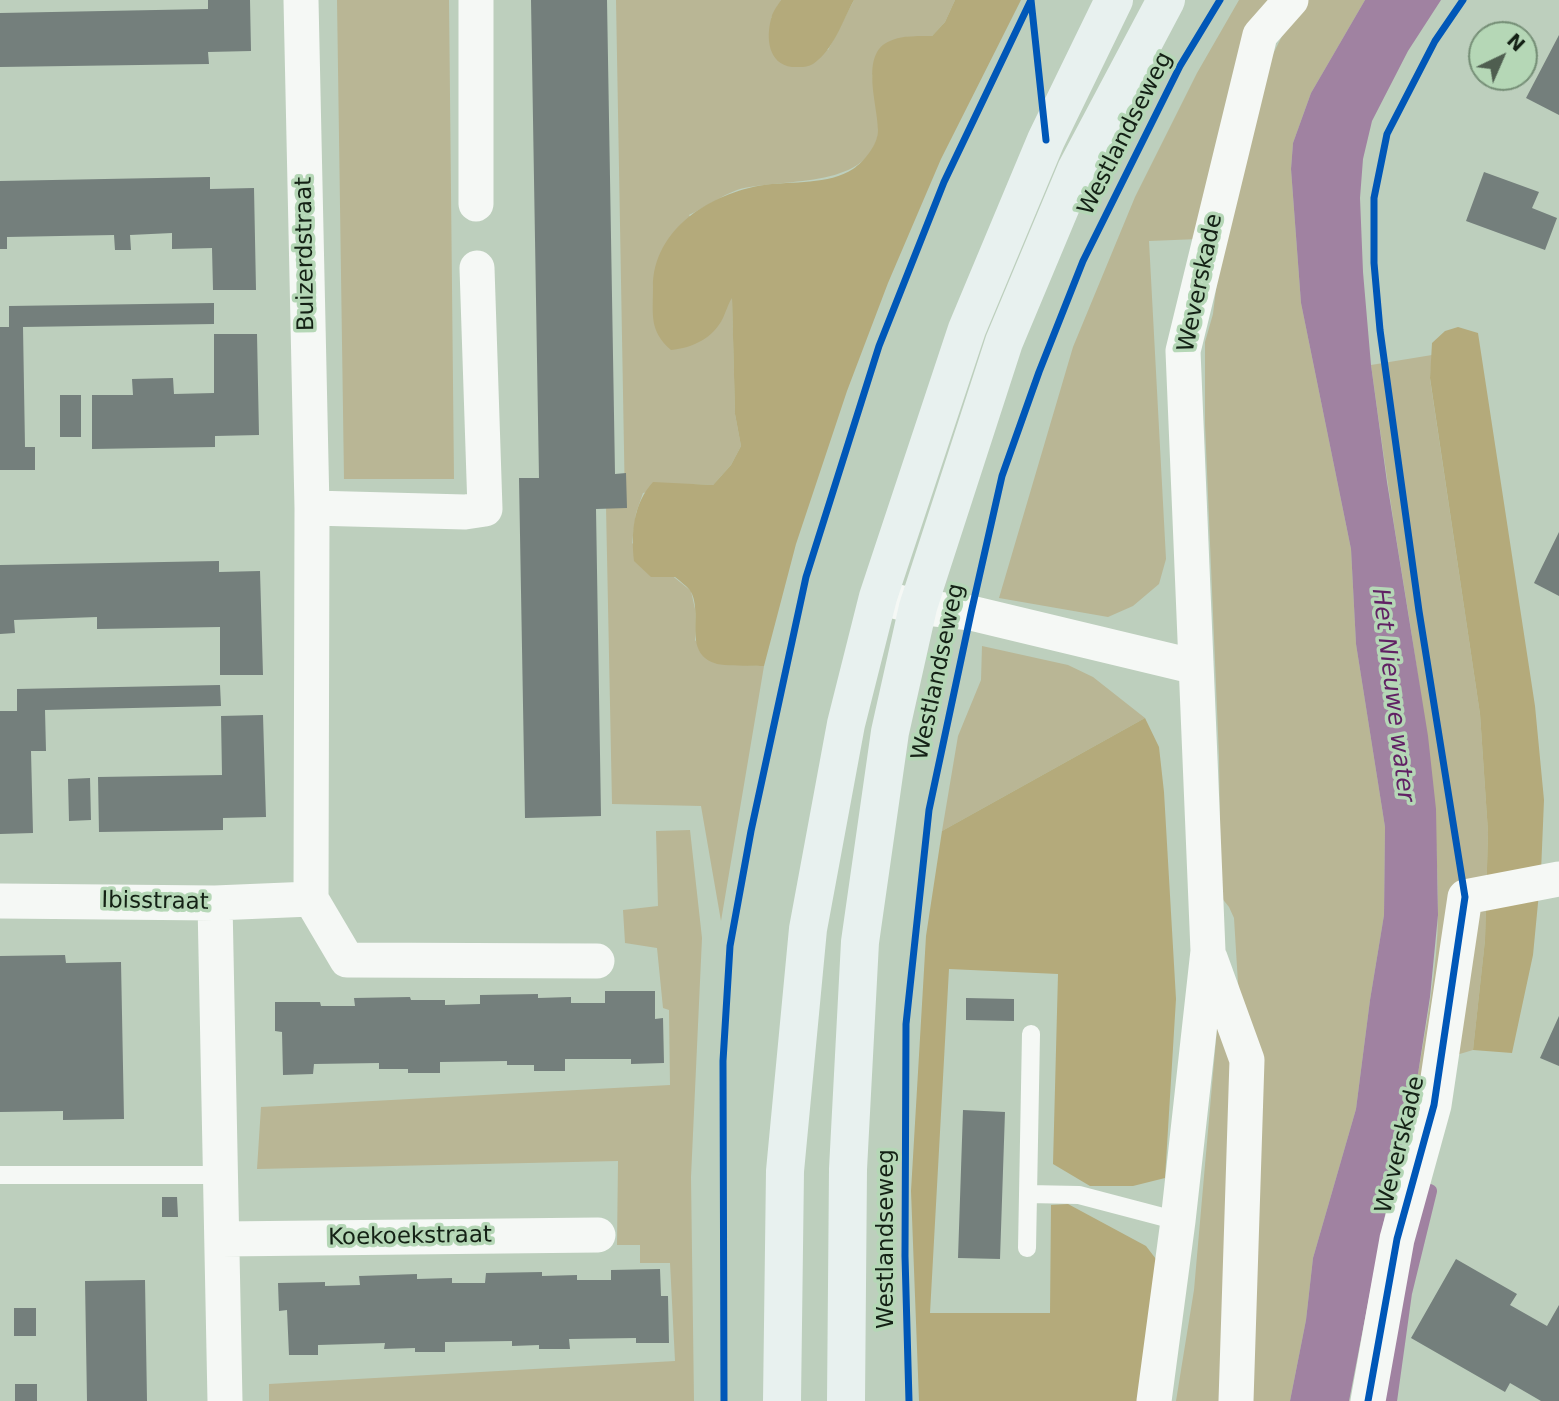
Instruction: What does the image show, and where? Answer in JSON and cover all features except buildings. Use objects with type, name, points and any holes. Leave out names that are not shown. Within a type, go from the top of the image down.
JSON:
[{"type":"main road","points":[[782,1401],[785,1171],[808,929],[846,724],[878,597],[967,329],[1046,140],[1114,0]]},
{"type":"main road","name":"Westlandseweg","points":[[846,1401],[848,1169],[860,942],[890,732],[918,607],[1004,342],[1076,170],[1166,0]]},
{"type":"street","name":"Buizerdstraat","points":[[301,0],[312,508],[311,899]]},
{"type":"street","points":[[476,0],[476,204]]},
{"type":"street","name":"Weverskade","points":[[1154,1401],[1178,1221],[1208,951],[1183,351],[1261,36],[1291,0]]},
{"type":"street","points":[[312,508],[465,512],[485,509],[477,268]]},
{"type":"street","points":[[878,597],[918,607],[971,613],[1196,667]]},
{"type":"street","name":"Weverskade","points":[[1368,1401],[1397,1239],[1434,1105],[1465,897],[1559,879]]},
{"type":"street","points":[[311,899],[347,960],[597,961]]},
{"type":"street","name":"Ibisstraat","points":[[0,901],[215,903],[311,899]]},
{"type":"street","points":[[215,903],[225,1401]]},
{"type":"street","name":"Weverskade","points":[[1208,951],[1247,1060],[1236,1401]]},
{"type":"street","name":"Koekoekstraat","points":[[222,1239],[598,1235]]},
{"type":"lane","points":[[1027,1248],[1031,1034]]},
{"type":"lane","points":[[0,1175],[220,1175]]},
{"type":"lane","points":[[1028,1194],[1079,1195],[1178,1221]]},
{"type":"shaded area","points":[[337,0],[449,0],[454,479],[344,479]]},
{"type":"shaded area","points":[[616,0],[781,0],[771,18],[828,50],[854,0],[955,0],[945,22],[932,36],[906,37],[872,75],[878,113],[878,134],[871,152],[857,165],[819,178],[737,190],[689,215],[732,295],[735,414],[741,446],[731,465],[713,485],[690,484],[643,493],[636,513],[632,543],[691,591],[695,609],[695,640],[714,663],[764,666],[721,921],[701,806],[612,804],[606,506],[625,505]]},
{"type":"shaded area","points":[[781,0],[854,0],[837,35],[820,58],[808,66],[792,67],[784,65],[773,56],[769,42],[771,19]]},
{"type":"shaded area","points":[[955,0],[1021,0],[941,159],[888,283],[847,391],[796,544],[764,666],[714,663],[699,650],[696,641],[691,592],[675,577],[651,577],[634,561],[633,540],[637,509],[653,482],[713,485],[731,465],[741,446],[735,414],[732,298],[714,331],[694,344],[671,350],[659,336],[654,322],[653,287],[656,266],[674,231],[706,205],[724,196],[764,185],[833,178],[858,166],[870,152],[878,130],[872,81],[875,56],[881,47],[895,39],[932,36],[945,22]]},
{"type":"shaded area","points":[[1239,0],[1278,0],[1199,239],[1149,241],[1166,559],[1159,584],[1133,606],[1108,617],[999,598],[1073,347],[1135,197],[1197,73]]},
{"type":"shaded area","points":[[1305,0],[1365,0],[1311,93],[1293,143],[1291,169],[1301,303],[1351,549],[1356,644],[1385,827],[1384,915],[1356,1109],[1313,1258],[1306,1320],[1290,1401],[1241,1401],[1248,1056],[1238,983],[1234,918],[1221,897],[1219,757],[1205,424],[1205,342],[1213,314],[1222,239],[1260,80],[1284,32]]},
{"type":"shaded area","points":[[1458,327],[1478,333],[1535,706],[1544,800],[1541,872],[1533,955],[1512,1053],[1473,1050],[1485,940],[1488,832],[1480,714],[1430,378],[1432,343],[1445,331]]},
{"type":"shaded area","points":[[1432,355],[1430,379],[1480,714],[1488,832],[1485,940],[1473,1050],[1453,1056],[1417,1080],[1436,954],[1438,912],[1435,828],[1422,704],[1371,365]]},
{"type":"shaded area","points":[[982,646],[1068,665],[1093,677],[1145,718],[942,831],[958,736],[981,680]]},
{"type":"shaded area","points":[[1145,718],[1159,747],[1164,792],[1176,999],[1165,1178],[1133,1186],[1090,1186],[1053,1164],[1058,974],[949,969],[930,1313],[1050,1313],[1051,1205],[1068,1204],[1146,1246],[1159,1263],[1138,1401],[919,1401],[911,1191],[926,936],[942,831]]},
{"type":"shaded area","points":[[690,830],[702,938],[691,1177],[694,1401],[269,1401],[269,1384],[675,1361],[670,1263],[640,1263],[640,1245],[617,1245],[618,1161],[257,1169],[261,1107],[670,1085],[669,1010],[663,1008],[657,948],[625,943],[623,910],[658,906],[656,831]]},
{"type":"shaded area","points":[[1219,1006],[1230,1046],[1232,1089],[1223,1401],[1176,1401],[1194,1290]]},
{"type":"water","name":"Het Nieuwe water","points":[[1365,0],[1441,0],[1408,51],[1372,121],[1363,159],[1360,198],[1371,365],[1428,736],[1436,809],[1438,915],[1430,997],[1417,1080],[1387,1205],[1349,1401],[1290,1401],[1306,1320],[1313,1258],[1356,1109],[1384,915],[1385,827],[1356,644],[1351,549],[1301,303],[1291,169],[1293,143],[1311,93]]},
{"type":"waterway","points":[[1390,1401],[1405,1293],[1430,1191]]},
{"type":"cycle path","points":[[1031,0],[1046,140]]},
{"type":"cycle path","points":[[724,1401],[723,1061],[730,946],[751,831],[806,577],[879,346],[944,182],[1031,0]]},
{"type":"cycle path","points":[[909,1401],[905,1256],[906,1024],[929,810],[971,613],[1002,476],[1083,261],[1180,66],[1220,0]]},
{"type":"cycle path","points":[[1368,1401],[1397,1239],[1434,1105],[1465,897],[1419,611],[1380,330],[1374,263],[1374,198],[1387,134],[1435,41],[1463,0]]}]
